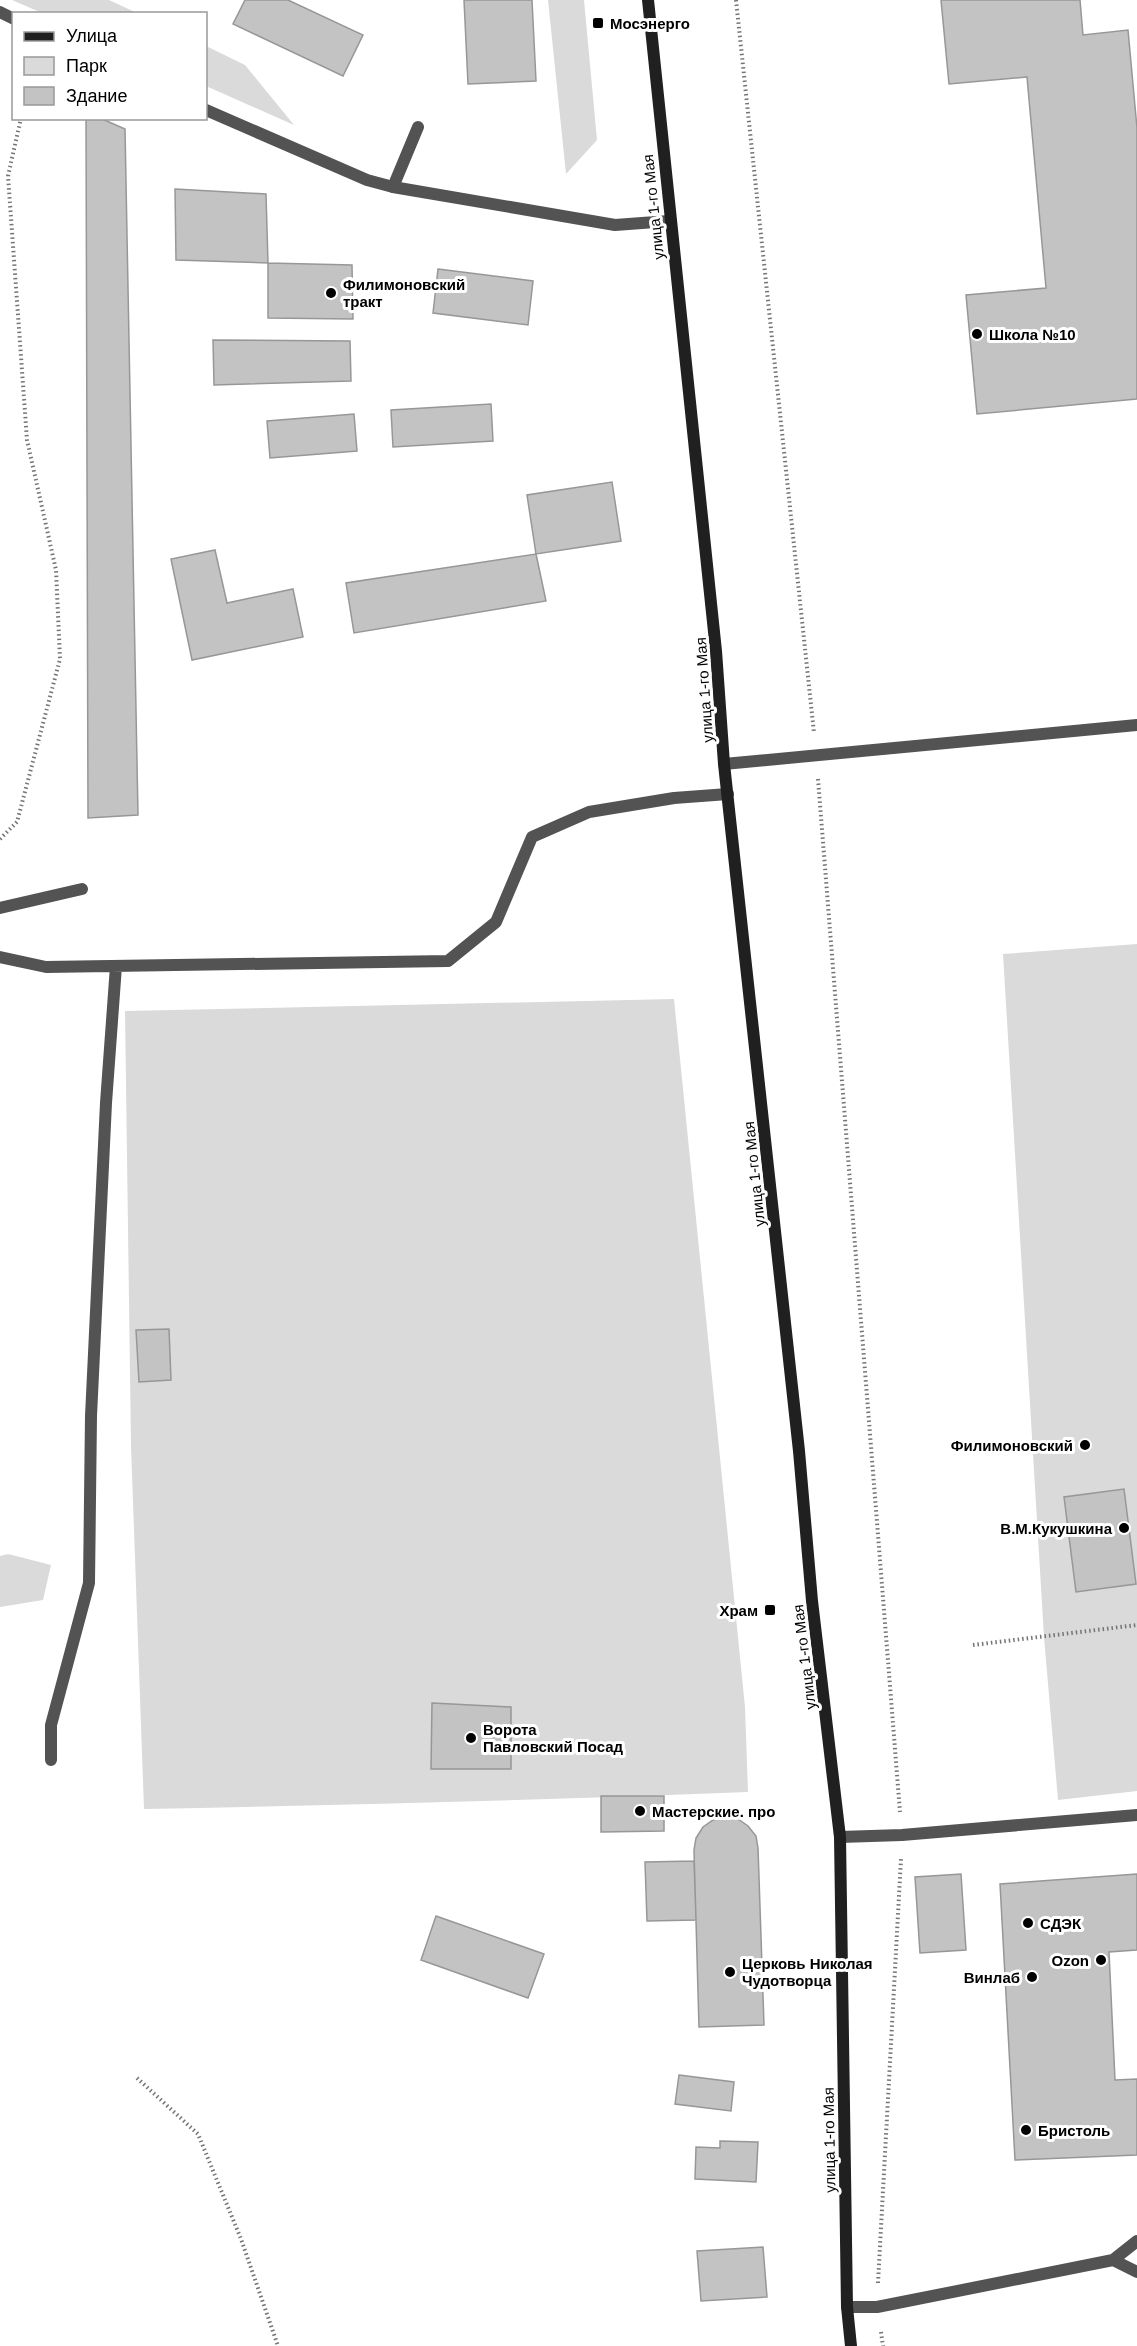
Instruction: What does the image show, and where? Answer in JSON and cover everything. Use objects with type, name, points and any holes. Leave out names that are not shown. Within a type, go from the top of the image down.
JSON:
[{"type":"street","name":"улица 1-го Мая","points":[[648,0],[669,221],[716,651],[724,764],[798,1440],[812,1601],[840,1837],[847,2307],[851,2346]]},
{"type":"street","points":[[207,110],[368,180],[393,187],[615,225],[669,221]]},
{"type":"street","points":[[393,187],[418,127]]},
{"type":"street","points":[[724,764],[1137,725]]},
{"type":"street","points":[[0,957],[46,967],[448,961],[496,922],[532,837],[589,812],[674,798],[728,794]]},
{"type":"street","points":[[0,908],[82,888]]},
{"type":"street","points":[[51,1760],[51,1725],[89,1584],[92,1416],[106,1103],[116,966]]},
{"type":"street","points":[[840,1837],[902,1835],[1137,1815]]},
{"type":"street","points":[[847,2307],[877,2307],[1113,2260],[1137,2241]]},
{"type":"street","points":[[1113,2260],[1137,2272]]},
{"type":"path","points":[[736,0],[816,754],[902,1835],[877,2307],[883,2346]]},
{"type":"path","points":[[0,839],[17,822],[60,659],[56,570],[27,440],[8,176],[21,120]]},
{"type":"path","points":[[973,1645],[1137,1625]]},
{"type":"path","points":[[136,2078],[198,2134],[241,2240],[278,2346]]},
{"type":"green space","points":[[12,0],[109,0],[135,12],[40,12]]},
{"type":"green space","points":[[548,0],[584,0],[597,140],[566,174]]},
{"type":"green space","points":[[207,46],[245,65],[294,125],[207,86]]},
{"type":"green space","name":"Филимоновский","points":[[1137,944],[1137,1791],[1058,1800],[1044,1637],[1003,954]]},
{"type":"green space","points":[[674,999],[745,1707],[748,1792],[144,1809],[131,1446],[125,1011]]},
{"type":"green space","points":[[8,1554],[51,1565],[43,1600],[0,1607],[0,1556]]},
{"type":"building","points":[[245,0],[288,0],[363,35],[343,76],[233,24]]},
{"type":"building","points":[[464,0],[532,0],[536,81],[468,84]]},
{"type":"building","points":[[941,0],[1080,0],[1083,35],[1128,30],[1137,128],[1137,399],[977,414],[966,295],[1046,288],[1027,77],[949,84]]},
{"type":"building","points":[[86,120],[105,120],[125,129],[138,815],[88,818]]},
{"type":"building","points":[[175,189],[266,194],[268,263],[176,260]]},
{"type":"building","points":[[268,263],[352,265],[353,319],[268,318]]},
{"type":"building","points":[[438,269],[533,281],[528,325],[433,313]]},
{"type":"building","points":[[213,340],[350,341],[351,381],[214,385]]},
{"type":"building","points":[[491,404],[493,441],[393,447],[391,410]]},
{"type":"building","points":[[354,414],[357,451],[270,458],[267,421]]},
{"type":"building","points":[[612,482],[621,541],[536,554],[527,495]]},
{"type":"building","points":[[215,550],[227,603],[293,589],[303,637],[192,660],[171,559]]},
{"type":"building","points":[[536,554],[546,601],[354,633],[346,583]]},
{"type":"building","points":[[169,1329],[171,1380],[139,1382],[136,1330]]},
{"type":"building","points":[[1124,1489],[1136,1584],[1076,1592],[1064,1497]]},
{"type":"building","name":"Ворота Павловский Посад","points":[[432,1703],[511,1707],[511,1769],[431,1769]]},
{"type":"building","points":[[601,1796],[664,1796],[664,1831],[601,1832]]},
{"type":"building","name":"Церковь Николая Чудотворца","points":[[725,1817],[738,1819],[756,1836],[764,2025],[699,2027],[694,1850],[696,1838],[703,1827],[713,1820]]},
{"type":"building","points":[[694,1861],[696,1920],[647,1921],[645,1862]]},
{"type":"building","points":[[961,1874],[966,1950],[920,1953],[915,1877]]},
{"type":"building","points":[[1137,1874],[1137,1950],[1109,1952],[1115,2080],[1137,2079],[1137,2155],[1015,2160],[1000,1884]]},
{"type":"building","points":[[436,1916],[544,1954],[528,1998],[421,1960]]},
{"type":"building","points":[[679,2075],[734,2082],[731,2111],[675,2104]]},
{"type":"building","points":[[720,2141],[758,2142],[756,2182],[695,2179],[696,2147],[720,2148]]},
{"type":"building","points":[[763,2247],[767,2297],[701,2301],[697,2251]]},
{"type":"place","name":"Мосэнерго","points":[[598,23]]},
{"type":"place","name":"Филимоновский тракт","points":[[331,293]]},
{"type":"place","name":"Школа №10","points":[[977,334]]},
{"type":"place","name":"Филимоновский","points":[[1085,1445]]},
{"type":"place","name":"В.М.Кукушкина","points":[[1124,1528]]},
{"type":"place","name":"Храм","points":[[770,1610]]},
{"type":"place","name":"Ворота Павловский Посад","points":[[471,1738]]},
{"type":"place","name":"Мастерские. про","points":[[640,1811]]},
{"type":"place","name":"СДЭК","points":[[1028,1923]]},
{"type":"place","name":"Ozon","points":[[1101,1960]]},
{"type":"place","name":"Церковь Николая Чудотворца","points":[[730,1972]]},
{"type":"place","name":"Винлаб","points":[[1032,1977]]},
{"type":"place","name":"Бристоль","points":[[1026,2130]]}]
